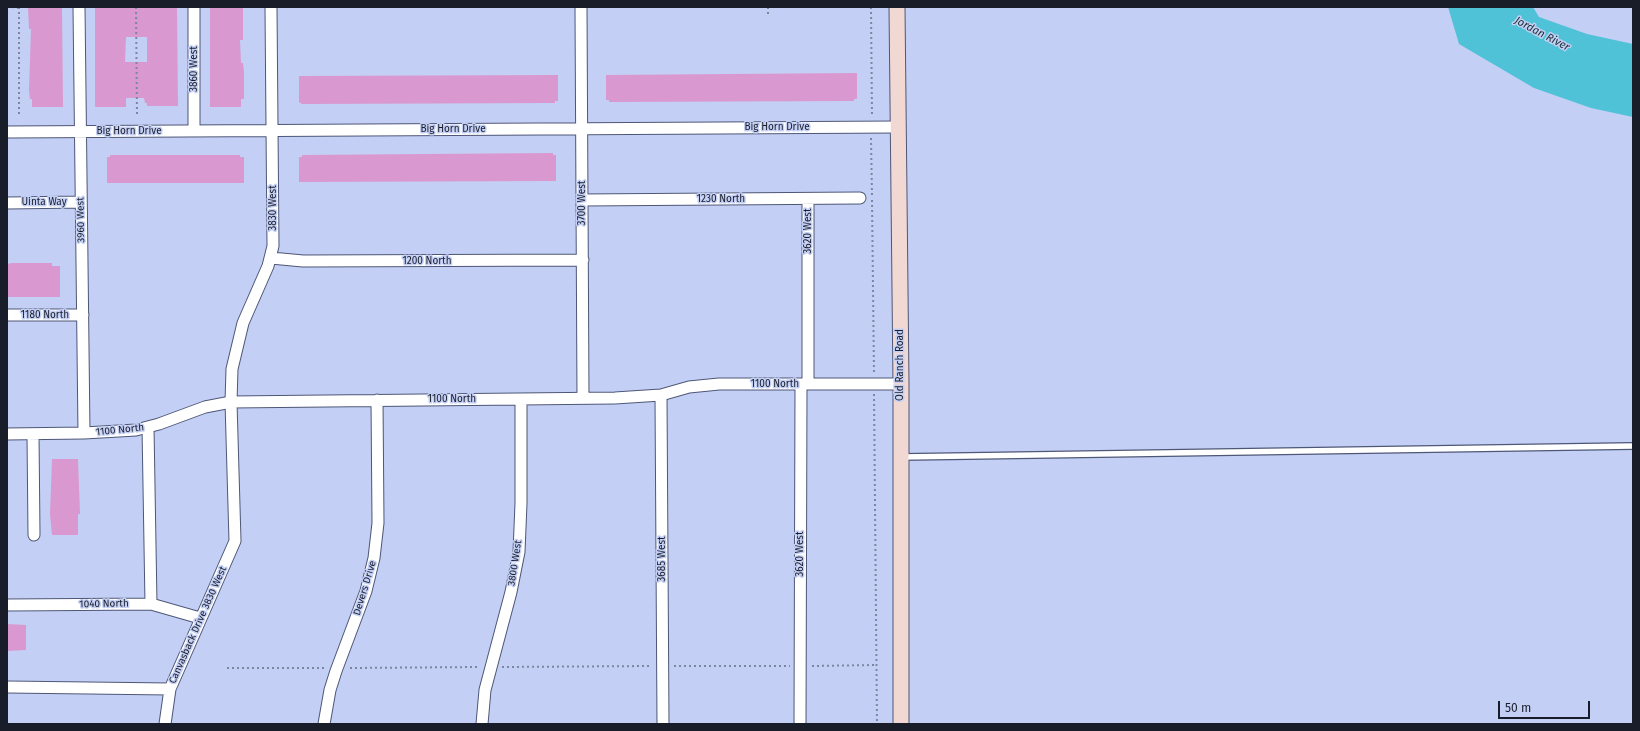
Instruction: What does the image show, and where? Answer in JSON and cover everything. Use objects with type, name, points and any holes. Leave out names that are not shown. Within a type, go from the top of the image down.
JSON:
[{"type":"street","name":"3960 West","points":[[79,7],[84,434]]},
{"type":"street","name":"3860 West","points":[[194,7],[194,131]]},
{"type":"street","name":"3830 West","points":[[231,402],[232,369],[238,338],[271,258],[273,237],[271,7]]},
{"type":"street","name":"3700 West","points":[[581,7],[583,398]]},
{"type":"street","name":"Old Ranch Road","points":[[897,7],[901,384],[901,724]]},
{"type":"street","name":"Big Horn Drive","points":[[7,132],[898,127]]},
{"type":"street","name":"1230 North","points":[[582,200],[860,198]]},
{"type":"street","name":"3620 West","points":[[800,724],[808,199]]},
{"type":"street","name":"Uinta Way","points":[[7,202],[81,202]]},
{"type":"street","name":"1200 North","points":[[271,258],[303,261],[583,260]]},
{"type":"street","name":"1180 North","points":[[7,315],[83,315]]},
{"type":"street","name":"1100 North","points":[[7,434],[84,434],[123,431],[148,427],[206,407],[231,402],[583,398],[661,395],[675,390],[713,385],[901,384]]},
{"type":"street","name":"3685 West","points":[[661,395],[663,724]]},
{"type":"street","name":"3800 West","points":[[482,724],[485,690],[511,592],[519,552],[521,503],[521,399]]},
{"type":"street","name":"Devers Drive","points":[[324,724],[330,690],[366,591],[374,558],[378,523],[377,400]]},
{"type":"street","name":"Canvasback Drive 3830 West","points":[[7,687],[170,689],[235,541],[231,402]]},
{"type":"street","points":[[148,427],[151,604]]},
{"type":"street","points":[[32,434],[34,535]]},
{"type":"street","name":"1040 North","points":[[7,605],[151,604],[200,618]]},
{"type":"street","points":[[165,724],[170,689]]},
{"type":"lane","points":[[901,457],[1633,446]]},
{"type":"path","points":[[12,7],[19,8],[20,117]]},
{"type":"path","points":[[136,7],[137,116]]},
{"type":"path","points":[[768,7],[768,15]]},
{"type":"path","points":[[871,7],[872,109]]},
{"type":"path","points":[[871,148],[877,724]]},
{"type":"path","points":[[811,666],[876,665]]},
{"type":"path","points":[[503,667],[649,666]]},
{"type":"path","points":[[676,666],[789,666]]},
{"type":"path","points":[[356,668],[478,667]]},
{"type":"path","points":[[227,668],[319,668]]},
{"type":"water","name":"Jordan River","points":[[1448,7],[1533,7],[1539,17],[1587,34],[1633,44],[1633,117],[1591,108],[1534,88],[1459,44]]},
{"type":"building","points":[[28,7],[62,7],[63,107],[32,107],[32,99],[30,99],[29,90],[31,29],[29,29]]},
{"type":"building","points":[[95,7],[177,7],[178,106],[147,106],[144,98],[126,98],[126,107],[95,107]],"holes":[[[126,37],[147,37],[147,62],[125,62]]]},
{"type":"building","points":[[210,7],[243,7],[243,40],[240,40],[241,63],[243,63],[244,72],[244,99],[241,99],[241,107],[210,107]]},
{"type":"building","points":[[857,73],[857,99],[854,99],[854,101],[609,102],[609,100],[606,100],[606,75]]},
{"type":"building","points":[[558,75],[558,101],[555,101],[555,103],[302,104],[299,102],[299,76]]},
{"type":"building","points":[[553,153],[553,155],[556,155],[556,181],[299,182],[299,157],[302,157],[302,155]]},
{"type":"building","points":[[110,155],[240,155],[240,157],[244,157],[244,183],[107,183],[107,157],[110,157]]},
{"type":"building","points":[[52,263],[52,266],[60,266],[60,297],[7,297],[7,264]]},
{"type":"building","points":[[52,459],[78,459],[80,514],[78,514],[78,535],[52,535],[50,514]]},
{"type":"building","points":[[7,624],[26,625],[26,650],[7,651]]}]
